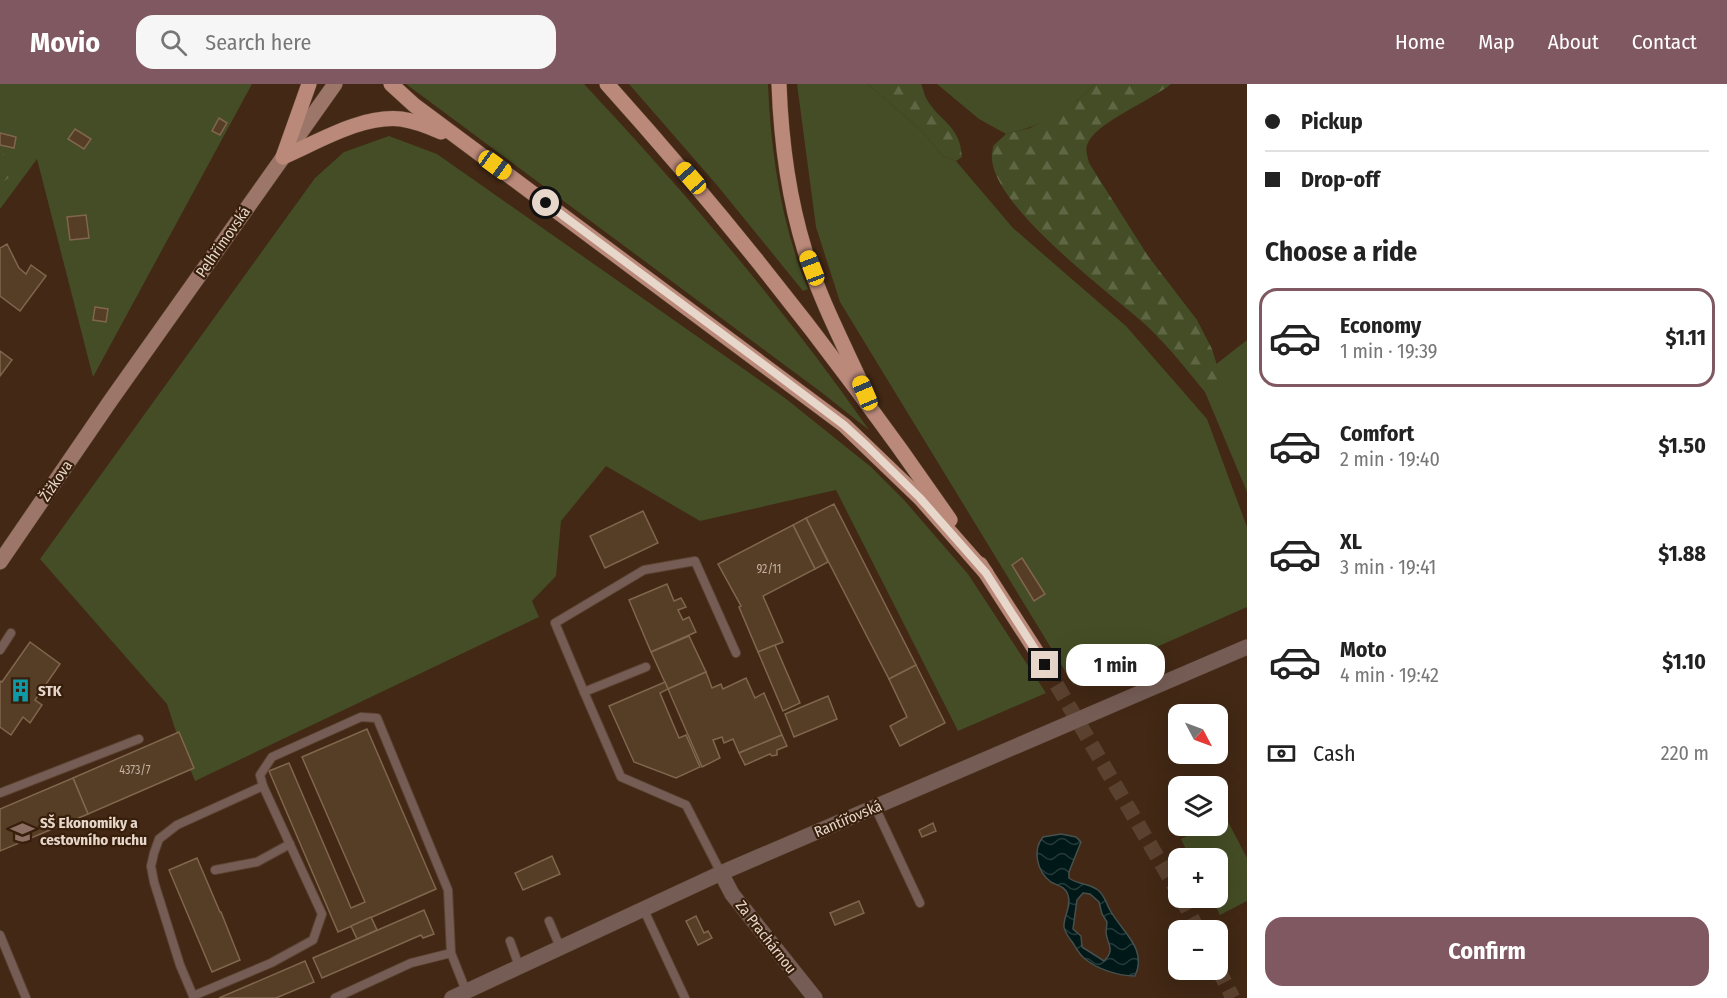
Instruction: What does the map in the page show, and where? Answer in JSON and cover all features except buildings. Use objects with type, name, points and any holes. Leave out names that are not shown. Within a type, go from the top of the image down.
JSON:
[{"type":"main road","points":[[283,157],[309,84]]},
{"type":"main road","name":"Pelhřimovská","points":[[111,400],[335,84]]},
{"type":"main road","points":[[391,84],[461,140],[844,425],[920,498],[986,573]]},
{"type":"main road","points":[[607,84],[691,178],[827,347],[986,573],[1045,665]]},
{"type":"main road","points":[[779,84],[782,133],[797,223],[818,284],[874,413]]},
{"type":"main road","points":[[283,157],[351,126],[386,119],[420,123],[461,140]]},
{"type":"main road","name":"Žižkova","points":[[0,562],[111,400]]},
{"type":"street","name":"Rantířovská","points":[[459,995],[721,873],[1247,647]]},
{"type":"street","name":"Za Prachárnou","points":[[721,873],[732,894],[815,998]]},
{"type":"lane","points":[[721,873],[686,805],[621,777],[555,623],[644,570],[695,561],[736,653]]},
{"type":"lane","points":[[0,650],[11,633]]},
{"type":"lane","points":[[584,692],[646,667]]},
{"type":"lane","points":[[263,786],[177,825],[159,840],[154,853],[151,866],[154,882],[180,965],[194,997],[271,963],[313,939],[322,914],[260,775],[272,757],[361,717],[377,718],[448,890],[450,953],[459,995]]},
{"type":"lane","points":[[0,793],[139,739]]},
{"type":"lane","points":[[875,807],[920,903]]},
{"type":"lane","points":[[215,870],[257,862],[290,844]]},
{"type":"lane","points":[[643,908],[685,998]]},
{"type":"lane","points":[[549,921],[560,947]]},
{"type":"lane","points":[[0,935],[26,998]]},
{"type":"lane","points":[[510,941],[519,966]]},
{"type":"lane","points":[[335,998],[411,963],[450,953]]},
{"type":"green space","points":[[0,84],[252,84],[93,377],[37,159],[0,209]]},
{"type":"green space","points":[[406,84],[584,84],[733,252],[803,340],[869,430],[821,392]]},
{"type":"green space","points":[[629,84],[768,84],[775,162],[784,214],[808,289],[803,291],[716,184]]},
{"type":"green space","points":[[797,84],[868,84],[923,132],[943,156],[956,161],[1013,228],[1126,326],[1207,419],[1247,527],[1247,607],[1073,684],[840,302],[816,227]]},
{"type":"green space","points":[[868,84],[921,84],[931,106],[957,137],[962,157],[956,161],[943,156],[923,132]]},
{"type":"green space","points":[[937,84],[1095,84],[1070,106],[1053,117],[1006,134],[979,119]]},
{"type":"green space","points":[[1095,84],[1171,84],[1100,129],[1087,145],[1086,152],[1089,163],[1148,256],[1197,320],[1212,349],[1221,378],[1213,391],[1205,392],[1147,326],[1033,226],[1013,202],[999,180],[992,160],[993,146],[1006,134],[1030,128],[1054,116],[1077,101]]},
{"type":"green space","points":[[389,136],[437,154],[785,398],[871,467],[904,500],[968,574],[1046,693],[958,731],[836,490],[700,521],[606,466],[561,521],[556,576],[532,601],[539,617],[195,781],[167,704],[40,559],[315,178],[344,152]]},
{"type":"green space","points":[[0,152],[14,161],[14,165],[10,177],[0,182]]},
{"type":"green space","points":[[1247,340],[1247,492],[1205,392],[1206,372]]},
{"type":"green space","points":[[1228,822],[1247,858],[1247,901],[1220,915],[1216,908],[1228,908],[1228,848],[1185,848],[1181,839],[1187,836],[1228,836]]},
{"type":"water","points":[[1061,834],[1076,837],[1081,842],[1069,872],[1069,878],[1095,888],[1102,895],[1136,948],[1138,966],[1135,976],[1101,969],[1089,962],[1081,955],[1065,931],[1069,899],[1067,892],[1046,878],[1039,867],[1037,854],[1043,837]],"holes":[[[1083,893],[1090,894],[1099,902],[1107,922],[1106,932],[1110,953],[1104,961],[1082,947],[1081,936],[1073,929],[1077,900]]]},
{"type":"tunnel","points":[[1045,665],[1168,875]]},
{"type":"tunnel","points":[[1187,908],[1193,920]]},
{"type":"tunnel","points":[[1224,980],[1233,998]]},
{"type":"place","name":"STK","points":[[20,691]]},
{"type":"place","name":"SŠ Ekonomiky a cestovního ruchu","points":[[22,832]]},
{"type":"route","points":[[546,203],[844,425],[867,446],[920,498],[986,573],[1045,665]]}]
